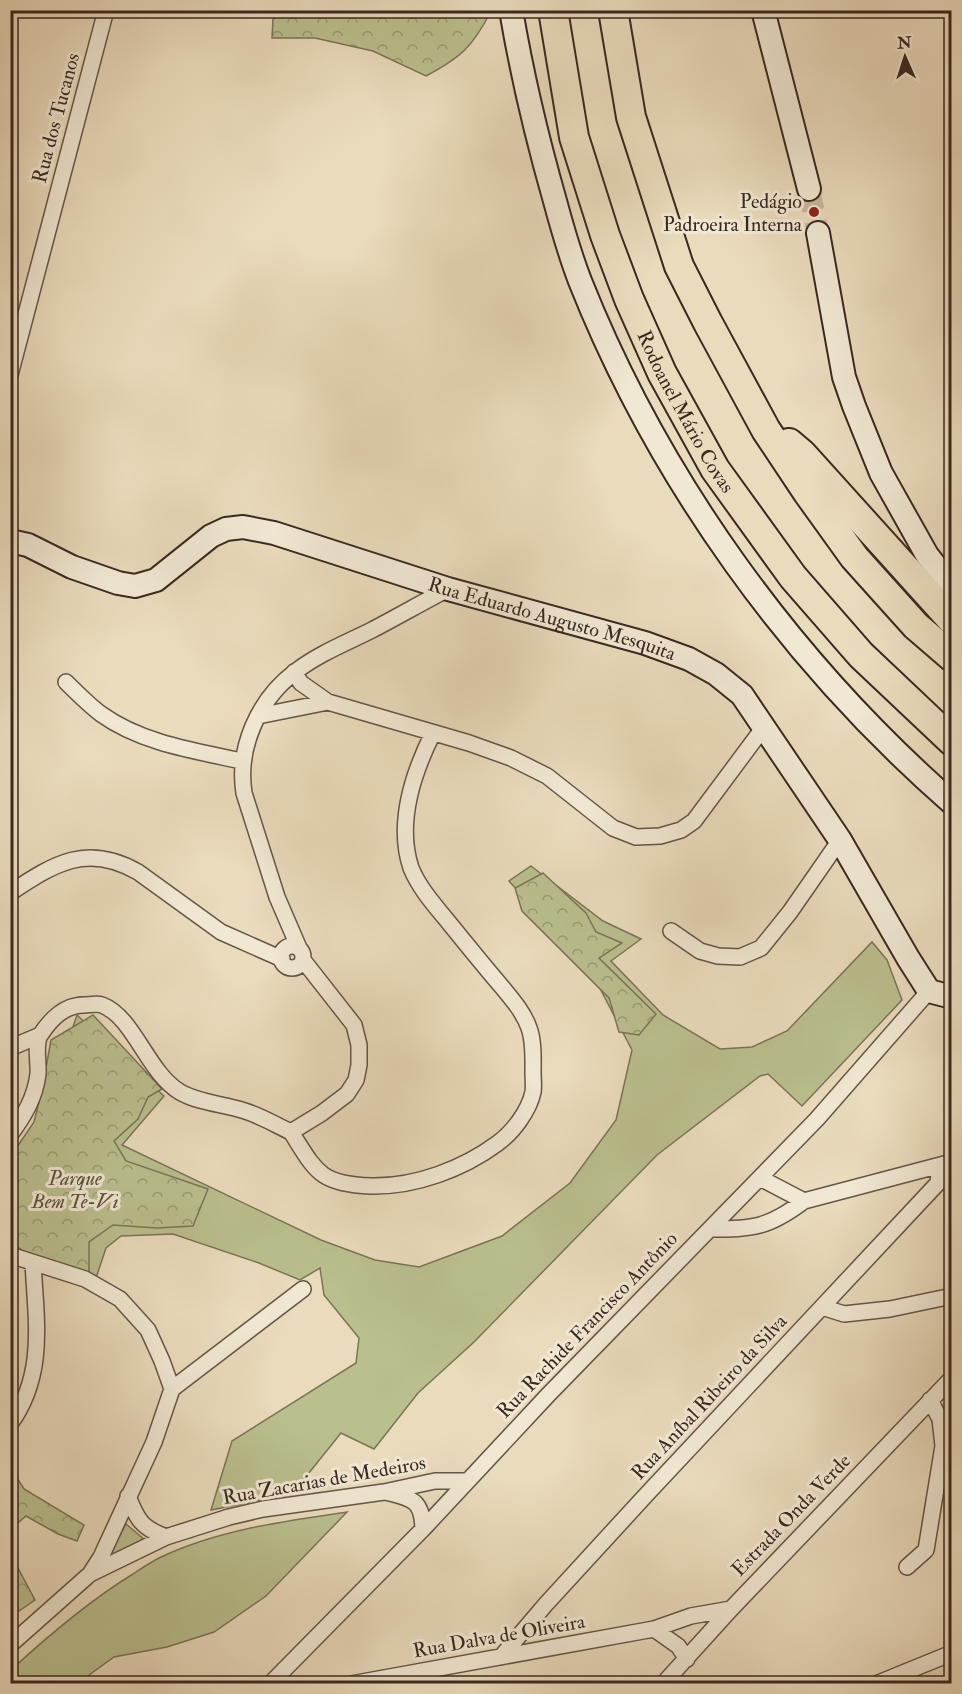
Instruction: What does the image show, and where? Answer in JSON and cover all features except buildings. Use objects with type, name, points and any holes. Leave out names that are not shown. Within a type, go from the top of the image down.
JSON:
[{"type":"highway","name":"Rodoanel Mário Covas","points":[[553,10],[574,137],[605,235],[629,299],[662,373],[715,469],[793,578],[861,655],[951,741]]},
{"type":"highway","points":[[614,10],[631,117],[679,266],[766,430],[808,493],[854,557],[916,626],[951,657]]},
{"type":"highway","points":[[766,430],[783,439],[802,454],[951,620]]},
{"type":"main road","points":[[511,10],[528,98],[545,167],[580,279],[618,364],[655,436],[716,535],[782,624],[854,708],[892,748],[951,803]]},
{"type":"main road","points":[[763,10],[808,189]]},
{"type":"main road","points":[[818,232],[844,377],[854,406],[881,473],[927,555],[951,587]]},
{"type":"main road","name":"Rua Eduardo Augusto Mesquita","points":[[10,542],[28,545],[72,567],[118,583],[135,586],[156,580],[211,536],[226,529],[243,527],[274,533],[448,589],[645,643],[689,659],[716,674],[742,695],[840,840],[929,991]]},
{"type":"main road","points":[[929,991],[951,997]]},
{"type":"street","name":"Rua dos Tucanos","points":[[10,375],[106,10]]},
{"type":"street","points":[[301,954],[277,897],[244,793],[242,761],[247,741],[258,716],[275,692],[294,672],[448,589]]},
{"type":"street","points":[[294,672],[300,683],[328,702],[469,742],[547,776],[614,828],[636,837],[671,833],[681,830],[694,821],[764,727]]},
{"type":"street","points":[[66,682],[101,714],[124,728],[177,747],[242,761]]},
{"type":"street","points":[[258,716],[328,702]]},
{"type":"street","points":[[10,1048],[38,1036],[57,1014],[76,1005],[101,1004],[121,1018],[148,1059],[168,1083],[192,1097],[247,1111],[291,1132],[316,1171],[324,1176],[342,1183],[360,1185],[398,1184],[439,1174],[478,1158],[506,1137],[522,1116],[533,1092],[530,1029],[515,1004],[430,899],[412,869],[404,836],[409,802],[419,761],[433,733]]},
{"type":"street","points":[[671,931],[700,951],[718,956],[740,957],[761,948],[790,912],[840,840]]},
{"type":"street","points":[[10,893],[66,860],[107,858],[138,872],[221,932],[282,958],[286,948],[295,946],[354,1025],[359,1045],[359,1065],[356,1080],[347,1094],[291,1132]]},
{"type":"street","name":"Rua Rachide Francisco Antônio","points":[[270,1683],[423,1529],[548,1395],[818,1119],[929,991]]},
{"type":"street","points":[[10,1135],[27,1112],[33,1096],[38,1074],[38,1036]]},
{"type":"street","points":[[710,1229],[750,1229],[783,1217],[804,1201],[946,1164]]},
{"type":"street","name":"Rua Aníbal Ribeiro da Silva","points":[[501,1657],[630,1512],[938,1183],[946,1164]]},
{"type":"street","points":[[760,1178],[804,1201]]},
{"type":"street","points":[[10,1255],[85,1279],[120,1299],[148,1330],[172,1389]]},
{"type":"street","points":[[10,1424],[22,1408],[31,1385],[36,1360],[33,1263]]},
{"type":"street","points":[[90,1574],[153,1442],[172,1389],[303,1289]]},
{"type":"street","points":[[822,1307],[843,1314],[890,1309],[951,1296]]},
{"type":"street","name":"Estrada Onda Verde","points":[[672,1680],[730,1609],[951,1378]]},
{"type":"street","points":[[908,1567],[926,1550],[943,1446],[940,1419],[930,1400]]},
{"type":"street","name":"Rua Zacarias de Medeiros","points":[[10,1645],[90,1574],[166,1537],[263,1509],[384,1492],[435,1481],[467,1481]]},
{"type":"street","points":[[384,1492],[418,1504],[423,1517],[423,1529]]},
{"type":"street","points":[[128,1496],[143,1526],[166,1537]]},
{"type":"street","name":"Rua Dalva de Oliveira","points":[[351,1683],[654,1629],[691,1616],[730,1609]]},
{"type":"street","points":[[654,1629],[678,1646],[687,1659]]},
{"type":"street","points":[[876,1683],[951,1653]]},
{"type":"green space","points":[[291,11],[491,11],[465,50],[449,63],[426,76],[373,51],[315,38],[272,38],[273,19]]},
{"type":"green space","name":"Parque Bem Te-Vi","points":[[531,866],[603,921],[641,939],[611,961],[663,1015],[720,1049],[752,1047],[787,1031],[872,942],[887,960],[902,1000],[802,1106],[768,1074],[760,1076],[657,1155],[474,1342],[418,1393],[374,1449],[341,1433],[292,1494],[211,1510],[232,1441],[356,1363],[359,1338],[324,1295],[320,1268],[300,1280],[259,1263],[173,1234],[121,1236],[106,1248],[96,1278],[11,1249],[10,1156],[44,1111],[77,1015],[164,1096],[122,1145],[321,1240],[375,1260],[419,1267],[502,1236],[570,1183],[616,1120],[632,1050],[593,975],[509,881]]},
{"type":"green space","points":[[543,873],[586,913],[596,932],[622,943],[599,958],[656,1014],[639,1035],[619,1032],[609,998],[522,911],[515,888]]},
{"type":"green space","points":[[93,1015],[162,1089],[148,1097],[138,1119],[114,1141],[126,1161],[208,1189],[193,1226],[157,1228],[113,1225],[89,1242],[89,1273],[31,1256],[11,1243],[11,1156],[34,1122],[51,1040]]},
{"type":"green space","points":[[10,1467],[24,1489],[84,1525],[77,1541],[58,1534],[26,1516],[11,1529]]},
{"type":"green space","points":[[347,1512],[266,1596],[214,1632],[167,1647],[114,1657],[78,1683],[11,1683],[11,1670],[55,1631],[101,1595],[161,1557],[229,1533]]},
{"type":"green space","points":[[126,1524],[146,1541],[105,1561]]},
{"type":"green space","points":[[10,1553],[35,1600],[16,1613],[11,1607]]},
{"type":"tunnel","points":[[809,189],[818,233]]},
{"type":"place","name":"Pedágio Padroeira Interna","points":[[814,212]]}]
